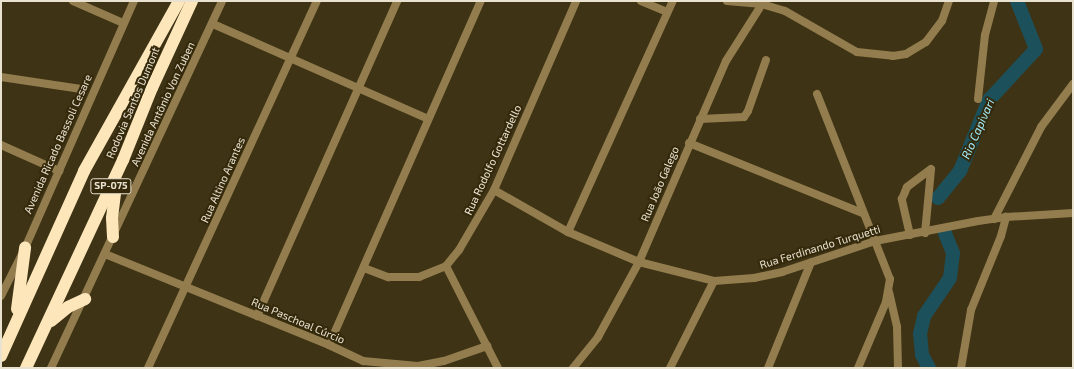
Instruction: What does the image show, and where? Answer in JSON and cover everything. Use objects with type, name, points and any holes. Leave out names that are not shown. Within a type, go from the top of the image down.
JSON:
[{"type":"highway","name":"Rodovia Santos Dumont","points":[[1,356],[14,324],[84,172],[179,1]]},
{"type":"highway","name":"Rodovia Santos Dumont","points":[[26,368],[46,328],[123,160],[152,88],[192,1]]},
{"type":"highway","points":[[113,237],[114,199],[123,160]]},
{"type":"highway","points":[[14,324],[25,248]]},
{"type":"highway","points":[[46,328],[62,311],[85,299]]},
{"type":"street","points":[[72,1],[123,24]]},
{"type":"street","name":"Avenida Ricado Bassoli Cesare","points":[[1,296],[25,248],[134,1]]},
{"type":"street","name":"Avenida Antônio Von Zuben","points":[[51,368],[85,299],[213,24],[222,1]]},
{"type":"street","name":"Rua Altino Arantes","points":[[150,367],[317,1]]},
{"type":"street","points":[[257,316],[397,1]]},
{"type":"street","points":[[329,345],[481,1]]},
{"type":"street","name":"Rua Rodolfo Gottardello","points":[[446,266],[474,228],[494,190],[576,1]]},
{"type":"street","points":[[641,1],[667,12]]},
{"type":"street","points":[[568,232],[673,1]]},
{"type":"street","points":[[727,1],[762,4],[802,18],[858,52],[893,56],[906,54],[926,42],[942,21],[949,1]]},
{"type":"street","points":[[978,99],[985,41],[994,1]]},
{"type":"street","name":"Rua João Galego","points":[[573,368],[598,337],[639,262],[689,143],[726,61],[762,4]]},
{"type":"street","points":[[213,24],[428,119]]},
{"type":"street","points":[[700,119],[744,117],[748,111],[766,60]]},
{"type":"street","points":[[1,77],[81,89]]},
{"type":"street","points":[[994,219],[1041,127],[1073,84]]},
{"type":"street","points":[[817,94],[850,174],[862,213],[886,265],[896,327],[898,368]]},
{"type":"street","points":[[689,143],[862,213]]},
{"type":"street","points":[[1,145],[59,171]]},
{"type":"street","points":[[910,235],[902,199],[904,192],[907,186],[931,169],[925,233]]},
{"type":"street","name":"Rua Ferdinando Turquetti","points":[[494,190],[568,232],[639,262],[714,280],[754,278],[811,262],[875,241],[1006,217],[1073,213]]},
{"type":"street","points":[[961,368],[971,310],[1001,236],[1006,217]]},
{"type":"street","name":"Rua Paschoal Cúrcio","points":[[105,254],[187,286],[329,345],[363,361],[418,366],[444,361],[487,346]]},
{"type":"street","points":[[768,368],[811,262]]},
{"type":"street","points":[[364,268],[388,277],[403,278],[419,277],[446,266],[498,368]]},
{"type":"street","points":[[670,368],[714,280]]},
{"type":"street","points":[[858,368],[889,291]]},
{"type":"waterway","name":"Rio Capivari","points":[[938,198],[960,171],[989,100],[1036,49],[1017,1]]},
{"type":"waterway","points":[[929,368],[922,355],[920,334],[924,316],[950,278],[953,253],[945,233]]}]
